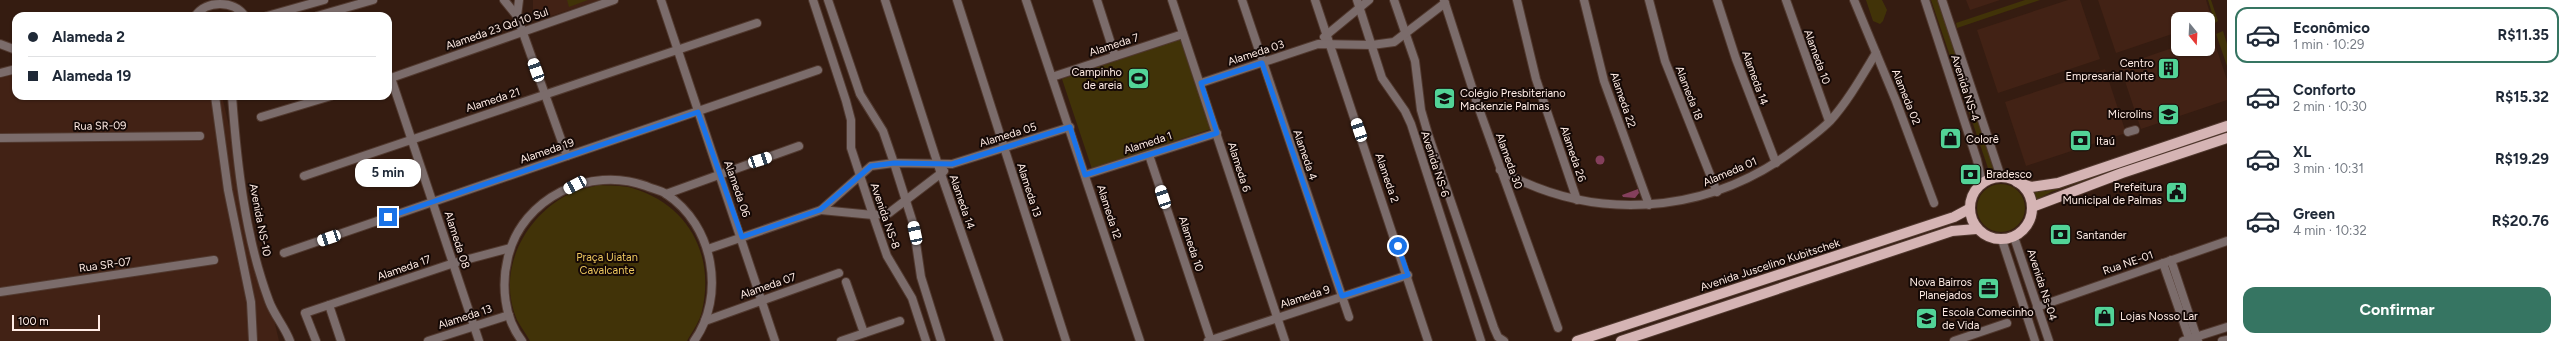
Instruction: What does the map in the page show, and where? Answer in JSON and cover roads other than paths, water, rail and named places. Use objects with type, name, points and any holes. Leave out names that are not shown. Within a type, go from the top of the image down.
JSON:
[{"type":"main road","points":[[2017,182],[2028,194],[2032,207],[2030,220],[2024,230],[2014,237],[2002,240],[1985,236],[1976,229],[1969,209],[1972,194],[1982,183],[2001,177],[2017,182],[2031,187],[2058,183],[2227,126]]},
{"type":"main road","points":[[2032,207],[2122,173],[2227,138]]},
{"type":"main road","name":"Avenida Juscelino Kubitschek","points":[[1577,341],[1954,217],[1969,209]]},
{"type":"main road","points":[[1621,341],[1952,231],[1976,229]]},
{"type":"street","points":[[281,12],[324,0]]},
{"type":"street","points":[[331,12],[373,0]]},
{"type":"street","points":[[504,0],[517,16],[567,156]]},
{"type":"street","points":[[517,16],[519,0]]},
{"type":"street","name":"Alameda 23 Qd 10 Sul","points":[[392,77],[614,0]]},
{"type":"street","name":"Alameda 06","points":[[661,0],[698,112],[742,237],[775,341]]},
{"type":"street","name":"Avenida NS-8","points":[[813,0],[851,120],[851,148],[886,256],[912,298],[926,341]]},
{"type":"street","name":"Avenida NS-8","points":[[828,0],[860,94],[883,131],[894,163],[917,242],[921,277],[941,341]]},
{"type":"street","name":"Alameda 14","points":[[885,0],[940,174],[999,341]]},
{"type":"street","name":"Alameda 13","points":[[957,0],[1066,341]]},
{"type":"street","name":"Alameda 12","points":[[1026,0],[1070,127],[1140,341]]},
{"type":"street","points":[[1097,0],[1115,56]]},
{"type":"street","name":"Alameda 6","points":[[1172,0],[1201,83],[1285,341]]},
{"type":"street","name":"Alameda 4","points":[[1242,0],[1349,317]]},
{"type":"street","name":"Alameda 2","points":[[1315,0],[1408,275],[1428,341]]},
{"type":"street","name":"Alameda 03","points":[[1318,44],[1358,4],[1369,0]]},
{"type":"street","name":"Avenida NS-6","points":[[1394,0],[1418,72],[1421,110],[1428,134],[1494,328],[1498,337],[1504,341]]},
{"type":"street","name":"Alameda 26","points":[[1517,0],[1536,79],[1577,200]]},
{"type":"street","name":"Alameda 22","points":[[1584,0],[1604,81],[1649,205]]},
{"type":"street","name":"Alameda 18","points":[[1649,0],[1665,62],[1717,192]]},
{"type":"street","name":"Alameda 14","points":[[1717,0],[1736,59],[1776,163]]},
{"type":"street","name":"Alameda 10","points":[[1786,0],[1829,122]]},
{"type":"street","name":"Alameda 02","points":[[1854,0],[1934,204]]},
{"type":"street","name":"Avenida NS-4","points":[[1925,0],[1977,160],[1982,183]]},
{"type":"street","name":"Avenida NS-4","points":[[1942,0],[2001,177]]},
{"type":"street","points":[[198,12],[204,3],[227,2],[235,6],[241,12]]},
{"type":"street","name":"Alameda 03","points":[[1201,83],[1318,44],[1330,43],[1372,45],[1394,42],[1445,2]]},
{"type":"street","name":"Alameda 30","points":[[1445,2],[1500,170],[1558,328]]},
{"type":"street","name":"Avenida NS-6","points":[[1358,4],[1382,78],[1405,111],[1411,124],[1481,341]]},
{"type":"street","name":"Alameda 21","points":[[304,176],[757,23]]},
{"type":"street","name":"Alameda 7","points":[[1052,77],[1183,34]]},
{"type":"street","points":[[0,44],[12,48]]},
{"type":"street","name":"Alameda 01","points":[[1500,170],[1522,182],[1577,200],[1649,205],[1698,198],[1717,192],[1776,163],[1812,138],[1829,122],[1840,108],[1876,53]]},
{"type":"street","points":[[0,73],[12,70]]},
{"type":"street","name":"Alameda 19","points":[[284,253],[818,70]]},
{"type":"street","name":"Alameda 08","points":[[392,84],[454,263],[479,341]]},
{"type":"street","points":[[216,100],[228,190],[251,302],[253,341]]},
{"type":"street","name":"Avenida NS-10","points":[[232,100],[240,170],[249,225],[269,301],[290,341]]},
{"type":"street","points":[[261,117],[318,100]]},
{"type":"street","name":"Alameda 05","points":[[952,164],[1004,149],[1070,127]]},
{"type":"street","name":"Alameda 1","points":[[1085,175],[1217,133]]},
{"type":"street","name":"Rua SR-09","points":[[0,138],[200,136]]},
{"type":"street","points":[[666,194],[720,173],[800,146]]},
{"type":"street","name":"Alameda 10","points":[[1149,155],[1210,341]]},
{"type":"street","points":[[708,249],[820,210],[871,166],[894,163],[952,164]]},
{"type":"street","points":[[820,210],[873,214],[889,213],[952,164]]},
{"type":"street","points":[[522,341],[509,315],[505,285],[505,270],[510,248],[525,221],[547,199],[575,185],[605,179],[636,183],[666,194],[697,228],[708,249],[713,276],[711,304],[705,321],[694,341]]},
{"type":"street","name":"Avenida Ns-04","points":[[2014,237],[2036,307],[2049,341]]},
{"type":"street","name":"Avenida Ns-04","points":[[2002,240],[2035,341]]},
{"type":"street","name":"Rua NE-01","points":[[2036,307],[2227,241]]},
{"type":"street","name":"Alameda 17","points":[[316,341],[305,313],[454,263],[510,248]]},
{"type":"street","name":"Rua SR-07","points":[[0,292],[214,260]]},
{"type":"street","points":[[2167,261],[2191,340],[2227,327]]},
{"type":"street","name":"Alameda 07","points":[[705,321],[839,273]]},
{"type":"street","name":"Alameda 9","points":[[1210,341],[1278,317],[1408,275]]},
{"type":"street","points":[[846,282],[864,333]]},
{"type":"street","points":[[329,305],[341,341]]},
{"type":"street","name":"Alameda 13","points":[[428,341],[509,315]]},
{"type":"street","points":[[841,341],[900,321]]},
{"type":"street","points":[[1954,341],[1972,338],[2007,323]]},
{"type":"street","points":[[2222,341],[2227,340]]},
{"type":"place","name":"Centro Empresarial Norte","points":[[2169,69]]},
{"type":"place","name":"Campinho de areia","points":[[1138,78]]},
{"type":"place","name":"Colégio Presbiteriano Mackenzie Palmas","points":[[1445,99]]},
{"type":"place","name":"Microlins","points":[[2168,114]]},
{"type":"place","name":"Colorê","points":[[1951,139]]},
{"type":"place","name":"Itaú","points":[[2081,141]]},
{"type":"place","name":"Bradesco","points":[[1971,174]]},
{"type":"place","name":"Prefeitura Municipal de Palmas","points":[[2177,193]]},
{"type":"place","name":"Santander","points":[[2060,235]]},
{"type":"place","name":"Nova Bairros Planejados","points":[[1988,288]]},
{"type":"place","name":"Lojas Nosso Lar","points":[[2105,316]]},
{"type":"place","name":"Escola Comecinho de Vida","points":[[1926,318]]},
{"type":"park label","name":"Praça Uiatan Cavalcante","points":[[607,263]]}]
